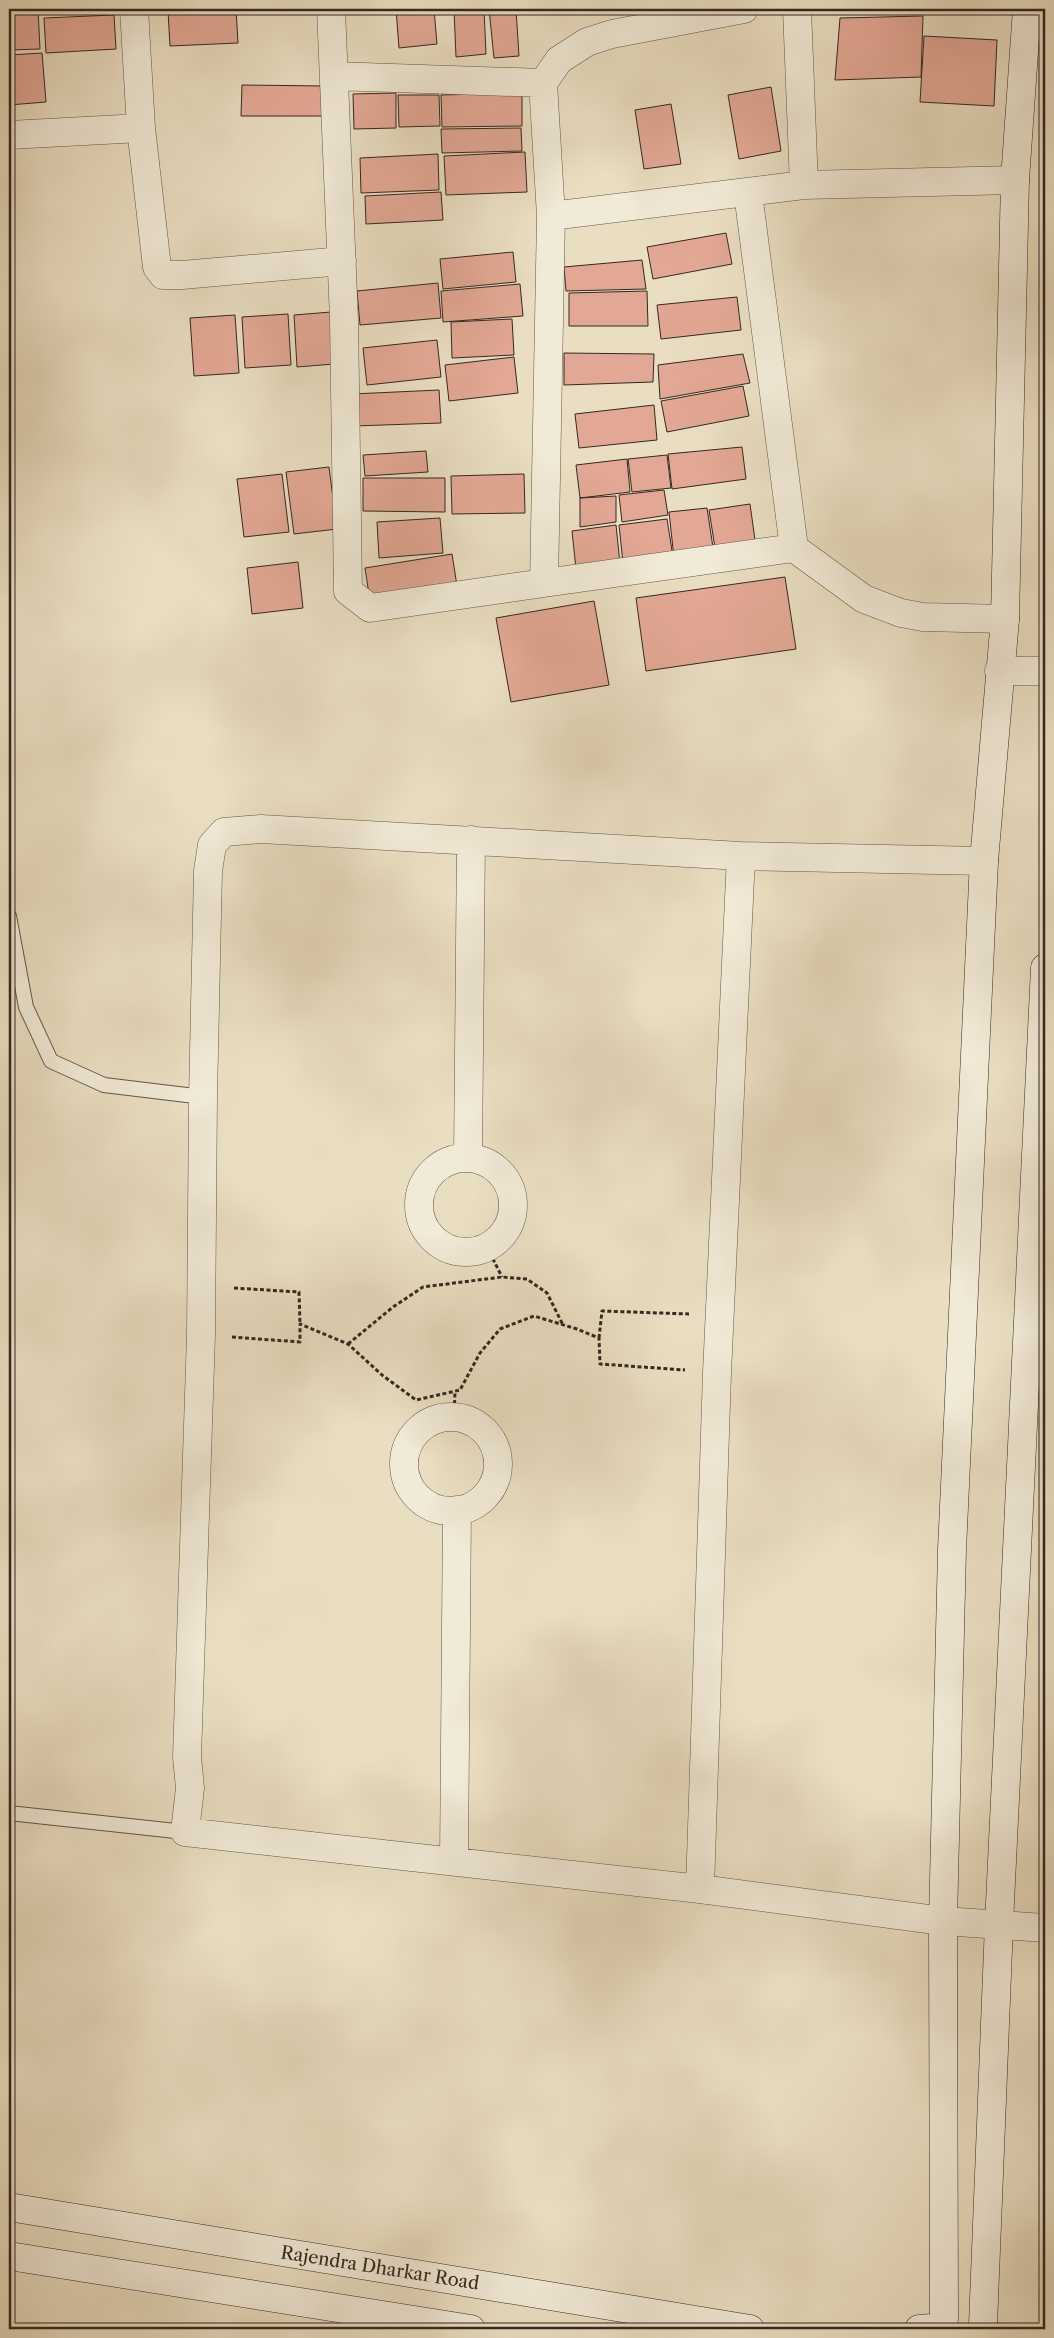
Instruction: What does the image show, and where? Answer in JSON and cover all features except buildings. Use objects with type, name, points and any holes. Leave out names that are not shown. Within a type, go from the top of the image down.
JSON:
[{"type":"street","points":[[134,9],[141,128],[157,267],[164,275],[342,261]]},
{"type":"street","points":[[331,9],[342,261],[348,591],[370,608],[794,548],[864,599],[901,613],[923,617],[1005,619]]},
{"type":"street","points":[[544,583],[551,216],[543,83],[558,60],[587,42],[612,34],[744,9]]},
{"type":"street","points":[[797,9],[804,185]]},
{"type":"street","points":[[985,2327],[971,2318],[957,2316],[931,2326],[952,1550],[984,861],[1005,619],[1015,180],[1027,9]]},
{"type":"street","points":[[334,76],[543,83]]},
{"type":"street","points":[[9,135],[141,128]]},
{"type":"street","points":[[551,216],[804,185],[1015,180]]},
{"type":"street","points":[[748,193],[794,548]]},
{"type":"street","points":[[999,672],[1045,671]]},
{"type":"street","points":[[984,861],[741,856],[261,829],[224,832],[212,845],[208,871],[203,1098],[201,1335],[188,1758],[190,1788],[184,1832],[700,1888],[943,1920],[1045,1928]]},
{"type":"street","points":[[468,1158],[471,840]]},
{"type":"street","points":[[700,1888],[717,1372],[741,856]]},
{"type":"street","points":[[985,2327],[999,1924],[1045,968]]},
{"type":"street","points":[[468,1158],[483,1161],[497,1168],[507,1180],[512,1194],[513,1210],[509,1225],[500,1238],[487,1247],[472,1251],[456,1250],[441,1245],[426,1228],[418,1206],[421,1190],[434,1171],[453,1159],[468,1158]]},
{"type":"street","points":[[455,1404],[469,1420],[482,1428],[492,1440],[498,1454],[498,1469],[494,1484],[485,1497],[472,1506],[457,1510],[441,1510],[426,1504],[415,1494],[407,1481],[404,1465],[406,1449],[413,1436],[425,1425],[438,1419],[455,1404]]},
{"type":"street","points":[[454,1861],[457,1510]]},
{"type":"street","name":"Rajendra Dharkar Road","points":[[9,2207],[750,2329]]},
{"type":"street","points":[[9,2256],[471,2329]]},
{"type":"lane","points":[[9,916],[26,1007],[51,1061],[104,1085],[203,1098]]},
{"type":"lane","points":[[9,1813],[184,1832]]},
{"type":"path","points":[[487,1247],[502,1277]]},
{"type":"path","points":[[348,1344],[393,1307],[423,1287],[502,1277],[527,1279],[547,1293],[563,1325]]},
{"type":"path","points":[[201,1285],[299,1292],[300,1342],[201,1335]]},
{"type":"path","points":[[717,1372],[600,1364],[599,1338],[602,1311],[720,1315]]},
{"type":"path","points":[[300,1324],[348,1344],[382,1375],[416,1400],[455,1404],[460,1390],[480,1353],[500,1329],[534,1316],[599,1338]]}]
